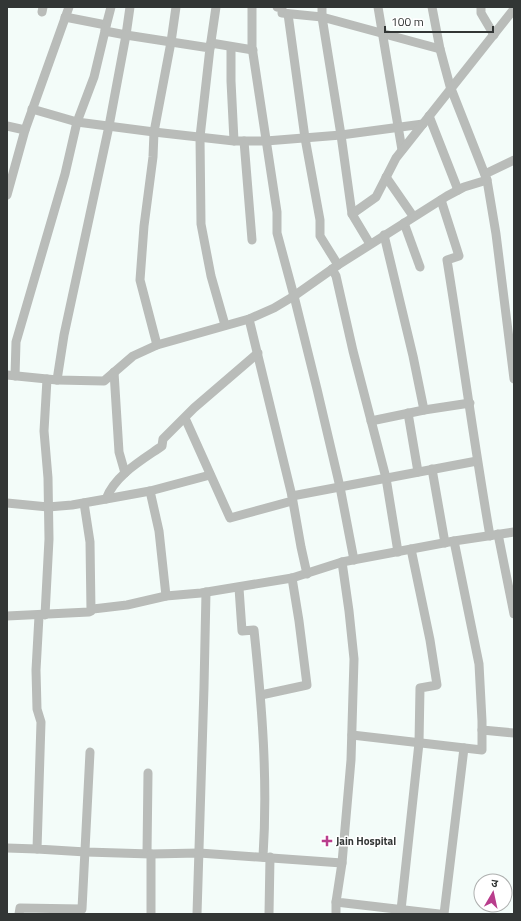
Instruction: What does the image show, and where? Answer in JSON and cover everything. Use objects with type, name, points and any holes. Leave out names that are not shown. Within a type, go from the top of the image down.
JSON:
[{"type":"street","points":[[7,195],[24,130],[69,7]]},
{"type":"street","points":[[111,7],[94,77],[77,122],[65,174],[16,342],[11,375],[57,380],[104,380],[133,356],[157,345],[249,319],[274,308],[414,216],[514,160]]},
{"type":"street","points":[[57,380],[64,335],[109,126],[130,7]]},
{"type":"street","points":[[157,345],[140,280],[144,226],[153,157],[154,132],[176,7]]},
{"type":"street","points":[[216,7],[200,137],[201,224],[211,276],[225,326]]},
{"type":"street","points":[[252,7],[253,50],[277,212],[277,233],[294,296],[340,487],[354,560]]},
{"type":"street","points":[[322,7],[322,17],[352,214],[370,244]]},
{"type":"street","points":[[378,7],[402,150]]},
{"type":"street","points":[[432,7],[440,49],[451,90],[478,162],[486,177],[496,234],[514,379]]},
{"type":"street","points":[[480,7],[481,13],[494,34]]},
{"type":"street","points":[[398,552],[386,478],[335,267],[320,236],[320,220],[304,138],[283,9],[322,17],[440,49]]},
{"type":"street","points":[[352,214],[376,197],[396,158],[514,9]]},
{"type":"street","points":[[65,17],[126,35],[171,42],[253,50]]},
{"type":"street","points":[[232,47],[231,81],[234,141]]},
{"type":"street","points":[[32,109],[77,122],[234,141],[266,141],[341,135],[423,124]]},
{"type":"street","points":[[429,116],[458,190]]},
{"type":"street","points":[[7,126],[24,130]]},
{"type":"street","points":[[244,141],[252,240]]},
{"type":"street","points":[[386,177],[414,216]]},
{"type":"street","points":[[441,200],[460,256],[447,260],[470,403],[477,461],[514,614]]},
{"type":"street","points":[[404,223],[420,267]]},
{"type":"street","points":[[384,235],[413,356],[424,410]]},
{"type":"street","points":[[249,319],[292,499],[307,574]]},
{"type":"street","points":[[106,499],[124,473],[162,446],[163,439],[258,353]]},
{"type":"street","points":[[114,372],[119,452],[124,473]]},
{"type":"street","points":[[37,849],[41,722],[37,709],[36,670],[49,539],[48,478],[44,431],[47,379]]},
{"type":"street","points":[[371,421],[424,410],[470,403]]},
{"type":"street","points":[[408,413],[418,472]]},
{"type":"street","points":[[185,418],[230,518],[292,499],[340,487],[477,461]]},
{"type":"street","points":[[432,469],[445,543]]},
{"type":"street","points":[[7,503],[48,507],[84,503],[150,492],[210,475]]},
{"type":"street","points":[[150,492],[159,531],[166,596]]},
{"type":"street","points":[[84,503],[90,542],[90,611]]},
{"type":"street","points":[[7,616],[89,612],[93,608],[127,606],[166,596],[239,588],[292,578],[342,562],[454,541],[514,532]]},
{"type":"street","points":[[352,735],[482,750],[479,664],[454,541]]},
{"type":"street","points":[[398,911],[419,743],[420,688],[437,685],[430,640],[411,549]]},
{"type":"street","points":[[336,914],[351,760],[354,659],[350,611],[342,562]]},
{"type":"street","points":[[261,695],[307,685],[292,578]]},
{"type":"street","points":[[239,588],[242,631],[254,630],[261,695],[265,762],[265,822],[269,914]]},
{"type":"street","points":[[197,914],[206,592]]},
{"type":"street","points":[[482,730],[514,733]]},
{"type":"street","points":[[444,914],[464,748]]},
{"type":"street","points":[[20,914],[20,908],[82,909],[90,752]]},
{"type":"street","points":[[148,773],[151,914]]},
{"type":"street","points":[[7,848],[149,854],[199,852],[342,863]]},
{"type":"street","points":[[336,902],[398,911],[439,914]]},
{"type":"place","name":"Jain Hospital","points":[[327,841]]}]
